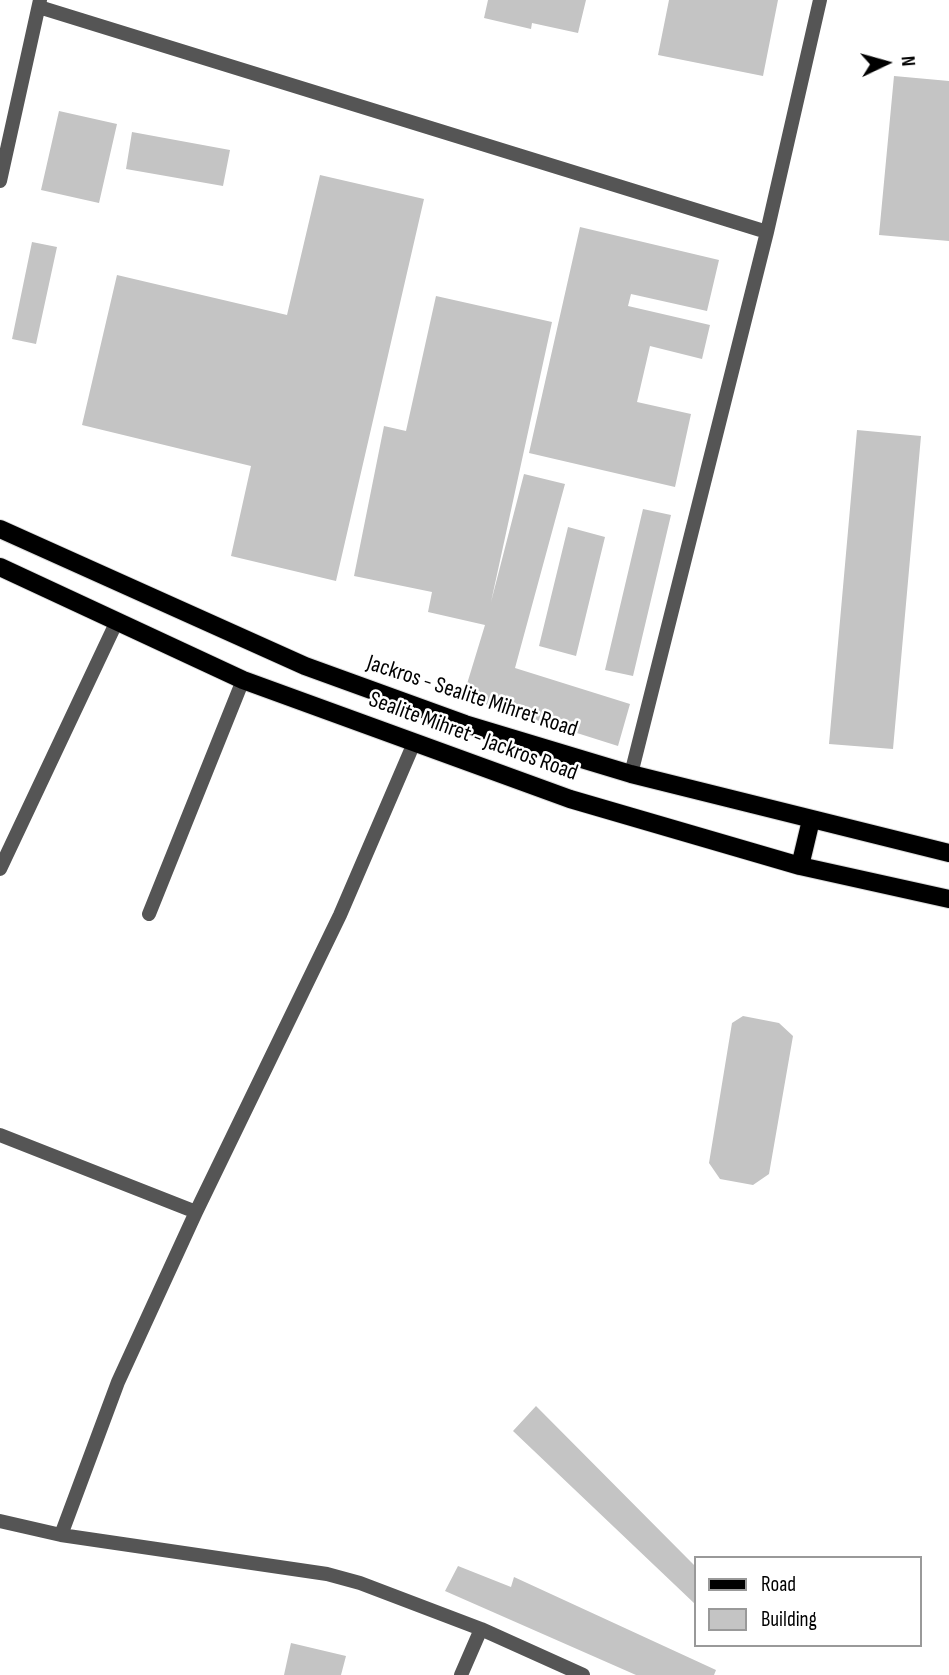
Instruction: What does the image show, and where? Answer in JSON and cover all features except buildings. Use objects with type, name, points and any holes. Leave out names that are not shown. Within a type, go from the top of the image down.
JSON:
[{"type":"main road","name":"Jackros - Sealite Mihret Road","points":[[0,529],[305,666],[465,724],[631,774],[949,853]]},
{"type":"main road","name":"Sealite Mihret - Jackros Road","points":[[0,568],[243,680],[570,799],[800,866],[949,899]]},
{"type":"main road","points":[[800,866],[811,820]]},
{"type":"street","points":[[631,774],[767,232],[820,0]]},
{"type":"street","points":[[0,181],[39,3],[767,232]]},
{"type":"street","points":[[0,869],[117,621]]},
{"type":"street","points":[[149,914],[243,680]]},
{"type":"street","points":[[61,1535],[118,1382],[196,1212],[340,915],[414,743]]},
{"type":"street","points":[[0,1135],[196,1212]]},
{"type":"street","points":[[0,1521],[61,1535],[327,1574],[360,1583],[481,1629],[583,1675]]},
{"type":"street","points":[[461,1675],[481,1629]]}]
